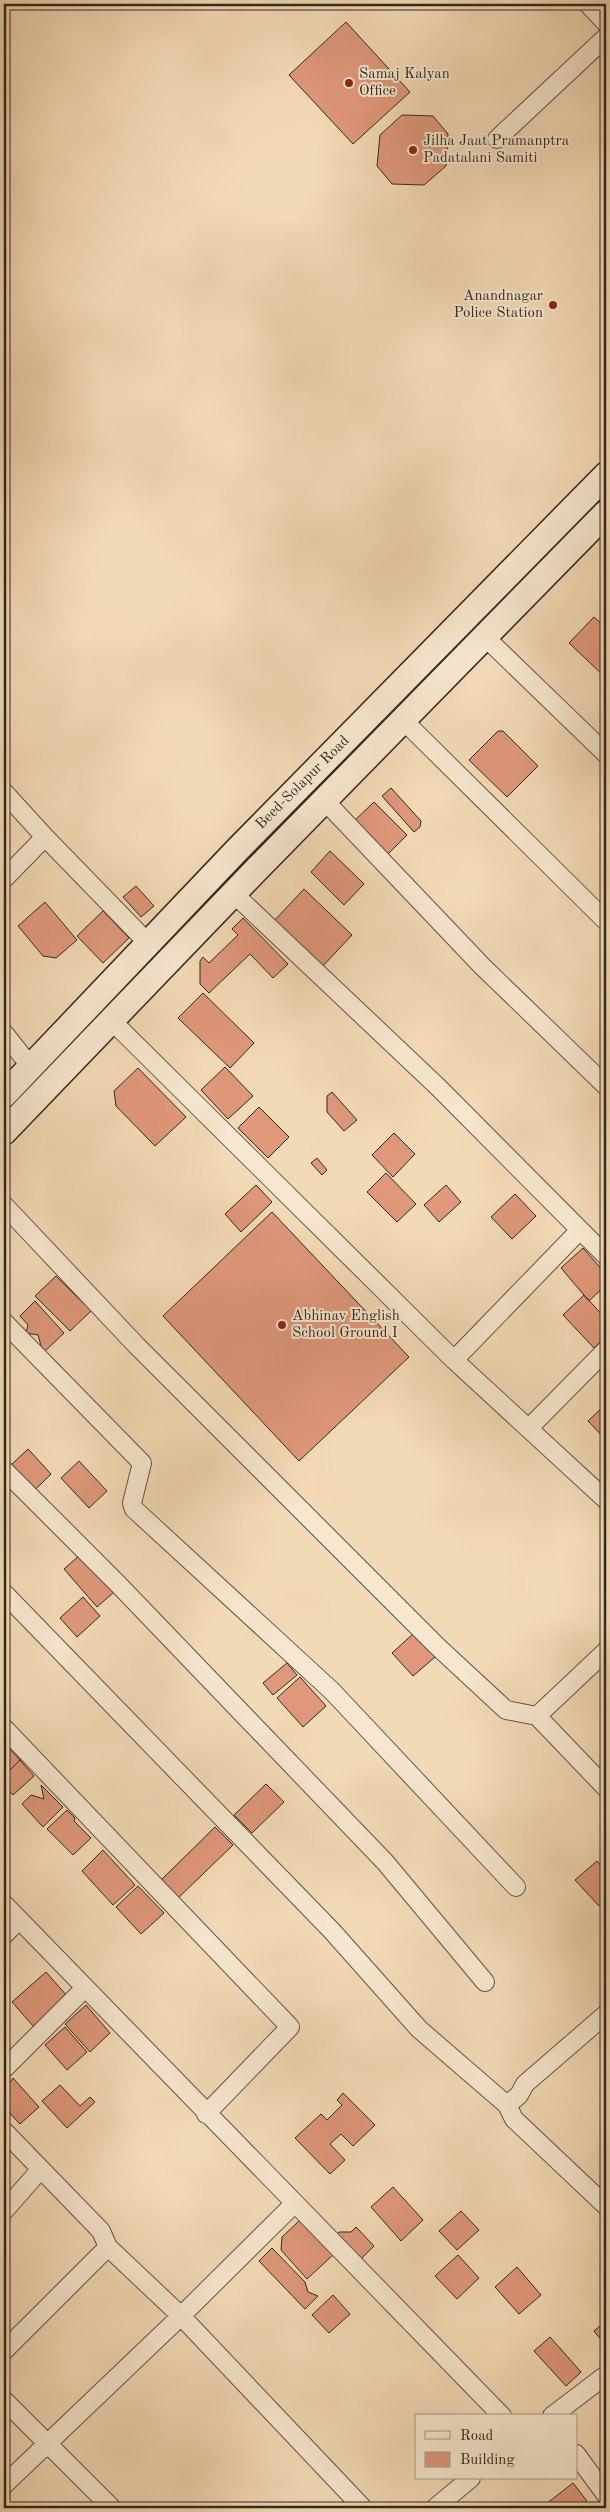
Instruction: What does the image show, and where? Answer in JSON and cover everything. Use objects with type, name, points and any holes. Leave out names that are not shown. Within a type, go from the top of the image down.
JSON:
[{"type":"main road","name":"Beed-Solapur Road","points":[[4,1094],[148,943],[606,475]]},
{"type":"main road","name":"Beed-Solapur Road","points":[[4,1132],[233,893],[606,513]]},
{"type":"street","points":[[588,4],[606,23]]},
{"type":"street","points":[[497,139],[606,36]]},
{"type":"street","points":[[485,637],[606,754]]},
{"type":"street","points":[[403,720],[606,922]]},
{"type":"street","points":[[4,792],[148,943]]},
{"type":"street","points":[[324,800],[482,966],[606,1086]]},
{"type":"street","points":[[4,878],[45,837]]},
{"type":"street","points":[[233,893],[438,1087],[606,1256]]},
{"type":"street","points":[[111,1020],[454,1360],[606,1500]]},
{"type":"street","points":[[4,1033],[31,1067]]},
{"type":"street","points":[[4,1205],[136,1345],[438,1647],[506,1710],[537,1716],[606,1788]]},
{"type":"street","points":[[454,1360],[580,1230]]},
{"type":"street","points":[[4,1322],[142,1463],[132,1503],[134,1509],[332,1691],[516,1887]]},
{"type":"street","points":[[529,1428],[606,1350]]},
{"type":"street","points":[[4,1470],[117,1583],[386,1862],[484,1982]]},
{"type":"street","points":[[4,1593],[332,1931],[419,2029],[507,2105],[514,2119],[606,2206]]},
{"type":"street","points":[[537,1716],[606,1651]]},
{"type":"street","points":[[4,1728],[290,2028],[206,2114]]},
{"type":"street","points":[[4,1904],[206,2114],[500,2414]]},
{"type":"street","points":[[4,1935],[19,1920]]},
{"type":"street","points":[[4,2069],[85,1988]]},
{"type":"street","points":[[507,2105],[519,2096],[525,2084],[606,2014]]},
{"type":"street","points":[[4,2131],[101,2231],[108,2247],[181,2316],[363,2508]]},
{"type":"street","points":[[4,2211],[40,2170]]},
{"type":"street","points":[[4,2485],[181,2316],[294,2204]]},
{"type":"street","points":[[4,2351],[108,2247]]},
{"type":"street","points":[[555,2414],[606,2375]]},
{"type":"street","points":[[4,2400],[112,2508]]},
{"type":"street","points":[[578,2457],[606,2495]]},
{"type":"street","points":[[435,2508],[469,2480]]},
{"type":"building","name":"Samaj Kalyan Office","points":[[346,22],[410,92],[353,144],[289,75]]},
{"type":"building","name":"Jilha Jaat Pramanptra Padatalani Samiti","points":[[402,115],[433,116],[448,134],[446,166],[424,185],[392,184],[377,166],[380,135]]},
{"type":"building","points":[[594,617],[606,628],[606,678],[569,643]]},
{"type":"building","points":[[498,731],[503,731],[538,766],[507,797],[469,760]]},
{"type":"building","points":[[391,788],[421,821],[420,827],[414,832],[382,796]]},
{"type":"building","points":[[374,802],[407,835],[386,856],[353,822]]},
{"type":"building","points":[[330,851],[364,884],[344,905],[311,872]]},
{"type":"building","points":[[136,886],[154,906],[141,917],[123,897]]},
{"type":"building","points":[[304,889],[352,935],[321,968],[273,922]]},
{"type":"building","points":[[45,902],[77,940],[56,958],[43,956],[18,926]]},
{"type":"building","points":[[103,911],[129,938],[103,963],[77,936]]},
{"type":"building","points":[[243,918],[288,964],[273,978],[250,954],[209,993],[200,984],[200,961],[203,957],[209,963],[238,935],[232,929]]},
{"type":"building","points":[[203,993],[254,1043],[230,1068],[178,1018]]},
{"type":"building","points":[[225,1067],[253,1096],[228,1119],[201,1090]]},
{"type":"building","points":[[138,1068],[186,1117],[155,1146],[116,1106],[114,1091]]},
{"type":"building","points":[[332,1092],[357,1120],[344,1131],[327,1112],[327,1096]]},
{"type":"building","points":[[259,1107],[289,1137],[268,1158],[238,1128]]},
{"type":"building","points":[[394,1133],[415,1154],[393,1177],[372,1155]]},
{"type":"building","points":[[317,1158],[327,1170],[322,1175],[311,1163]]},
{"type":"building","points":[[386,1173],[416,1204],[397,1222],[367,1192]]},
{"type":"building","points":[[256,1185],[272,1202],[241,1232],[225,1214]]},
{"type":"building","points":[[446,1185],[461,1202],[439,1222],[424,1205]]},
{"type":"building","points":[[515,1194],[536,1216],[512,1239],[491,1217]]},
{"type":"building","points":[[272,1212],[409,1357],[299,1461],[163,1316]]},
{"type":"building","points":[[583,1248],[606,1274],[606,1285],[589,1301],[561,1268]]},
{"type":"building","points":[[56,1276],[91,1311],[70,1331],[35,1296]]},
{"type":"building","points":[[584,1295],[606,1319],[606,1337],[594,1348],[563,1315]]},
{"type":"building","points":[[35,1301],[64,1333],[43,1353],[38,1335],[26,1333],[28,1325],[20,1316]]},
{"type":"building","points":[[606,1404],[606,1440],[588,1421]]},
{"type":"building","points":[[28,1449],[51,1474],[35,1490],[11,1465]]},
{"type":"building","points":[[79,1461],[107,1491],[89,1508],[61,1478]]},
{"type":"building","points":[[81,1554],[114,1592],[97,1607],[64,1569]]},
{"type":"building","points":[[83,1597],[100,1616],[77,1637],[60,1618]]},
{"type":"building","points":[[414,1633],[435,1657],[413,1676],[392,1653]]},
{"type":"building","points":[[287,1663],[297,1675],[273,1695],[263,1683]]},
{"type":"building","points":[[300,1677],[326,1706],[303,1727],[277,1698]]},
{"type":"building","points":[[4,1745],[20,1760],[4,1776]]},
{"type":"building","points":[[20,1760],[34,1776],[13,1795],[4,1786],[4,1776]]},
{"type":"building","points":[[266,1784],[284,1802],[252,1833],[234,1815]]},
{"type":"building","points":[[41,1785],[63,1807],[43,1827],[22,1804],[31,1795],[44,1799]]},
{"type":"building","points":[[67,1810],[75,1818],[74,1821],[91,1838],[73,1855],[47,1829]]},
{"type":"building","points":[[215,1827],[233,1845],[176,1900],[159,1882]]},
{"type":"building","points":[[103,1850],[135,1885],[113,1905],[82,1871]]},
{"type":"building","points":[[597,1861],[606,1871],[606,1899],[599,1906],[575,1880]]},
{"type":"building","points":[[138,1886],[164,1913],[141,1934],[116,1907]]},
{"type":"building","points":[[46,1972],[68,1997],[34,2027],[12,2002]]},
{"type":"building","points":[[86,2005],[110,2033],[90,2052],[65,2024]]},
{"type":"building","points":[[65,2027],[87,2052],[67,2070],[45,2045]]},
{"type":"building","points":[[13,2078],[39,2107],[20,2124],[4,2107],[4,2092]]},
{"type":"building","points":[[60,2085],[80,2106],[90,2097],[95,2102],[67,2128],[42,2101]]},
{"type":"building","points":[[343,2093],[375,2125],[353,2146],[341,2134],[330,2144],[345,2160],[330,2174],[295,2138],[321,2114],[327,2120],[342,2105],[337,2100]]},
{"type":"building","points":[[393,2187],[423,2220],[401,2241],[371,2207]]},
{"type":"building","points":[[461,2211],[479,2230],[457,2250],[439,2231]]},
{"type":"building","points":[[300,2220],[333,2255],[307,2279],[281,2250],[282,2237]]},
{"type":"building","points":[[356,2227],[374,2246],[360,2260],[336,2235],[339,2232],[351,2232]]},
{"type":"building","points":[[272,2248],[305,2282],[308,2292],[318,2296],[305,2309],[259,2261]]},
{"type":"building","points":[[458,2255],[479,2278],[457,2299],[435,2276]]},
{"type":"building","points":[[517,2267],[541,2295],[519,2314],[495,2287]]},
{"type":"building","points":[[333,2295],[350,2314],[329,2333],[312,2315]]},
{"type":"building","points":[[606,2321],[606,2346],[594,2331]]},
{"type":"building","points":[[550,2337],[581,2372],[566,2386],[534,2351]]},
{"type":"building","points":[[573,2483],[587,2501],[578,2508],[550,2508],[546,2504]]},
{"type":"place","name":"Samaj Kalyan Office","points":[[349,83]]},
{"type":"place","name":"Jilha Jaat Pramanptra Padatalani Samiti","points":[[413,150]]},
{"type":"place","name":"Anandnagar Police Station","points":[[553,305]]},
{"type":"place","name":"Abhinav English School Ground I","points":[[282,1325]]}]
